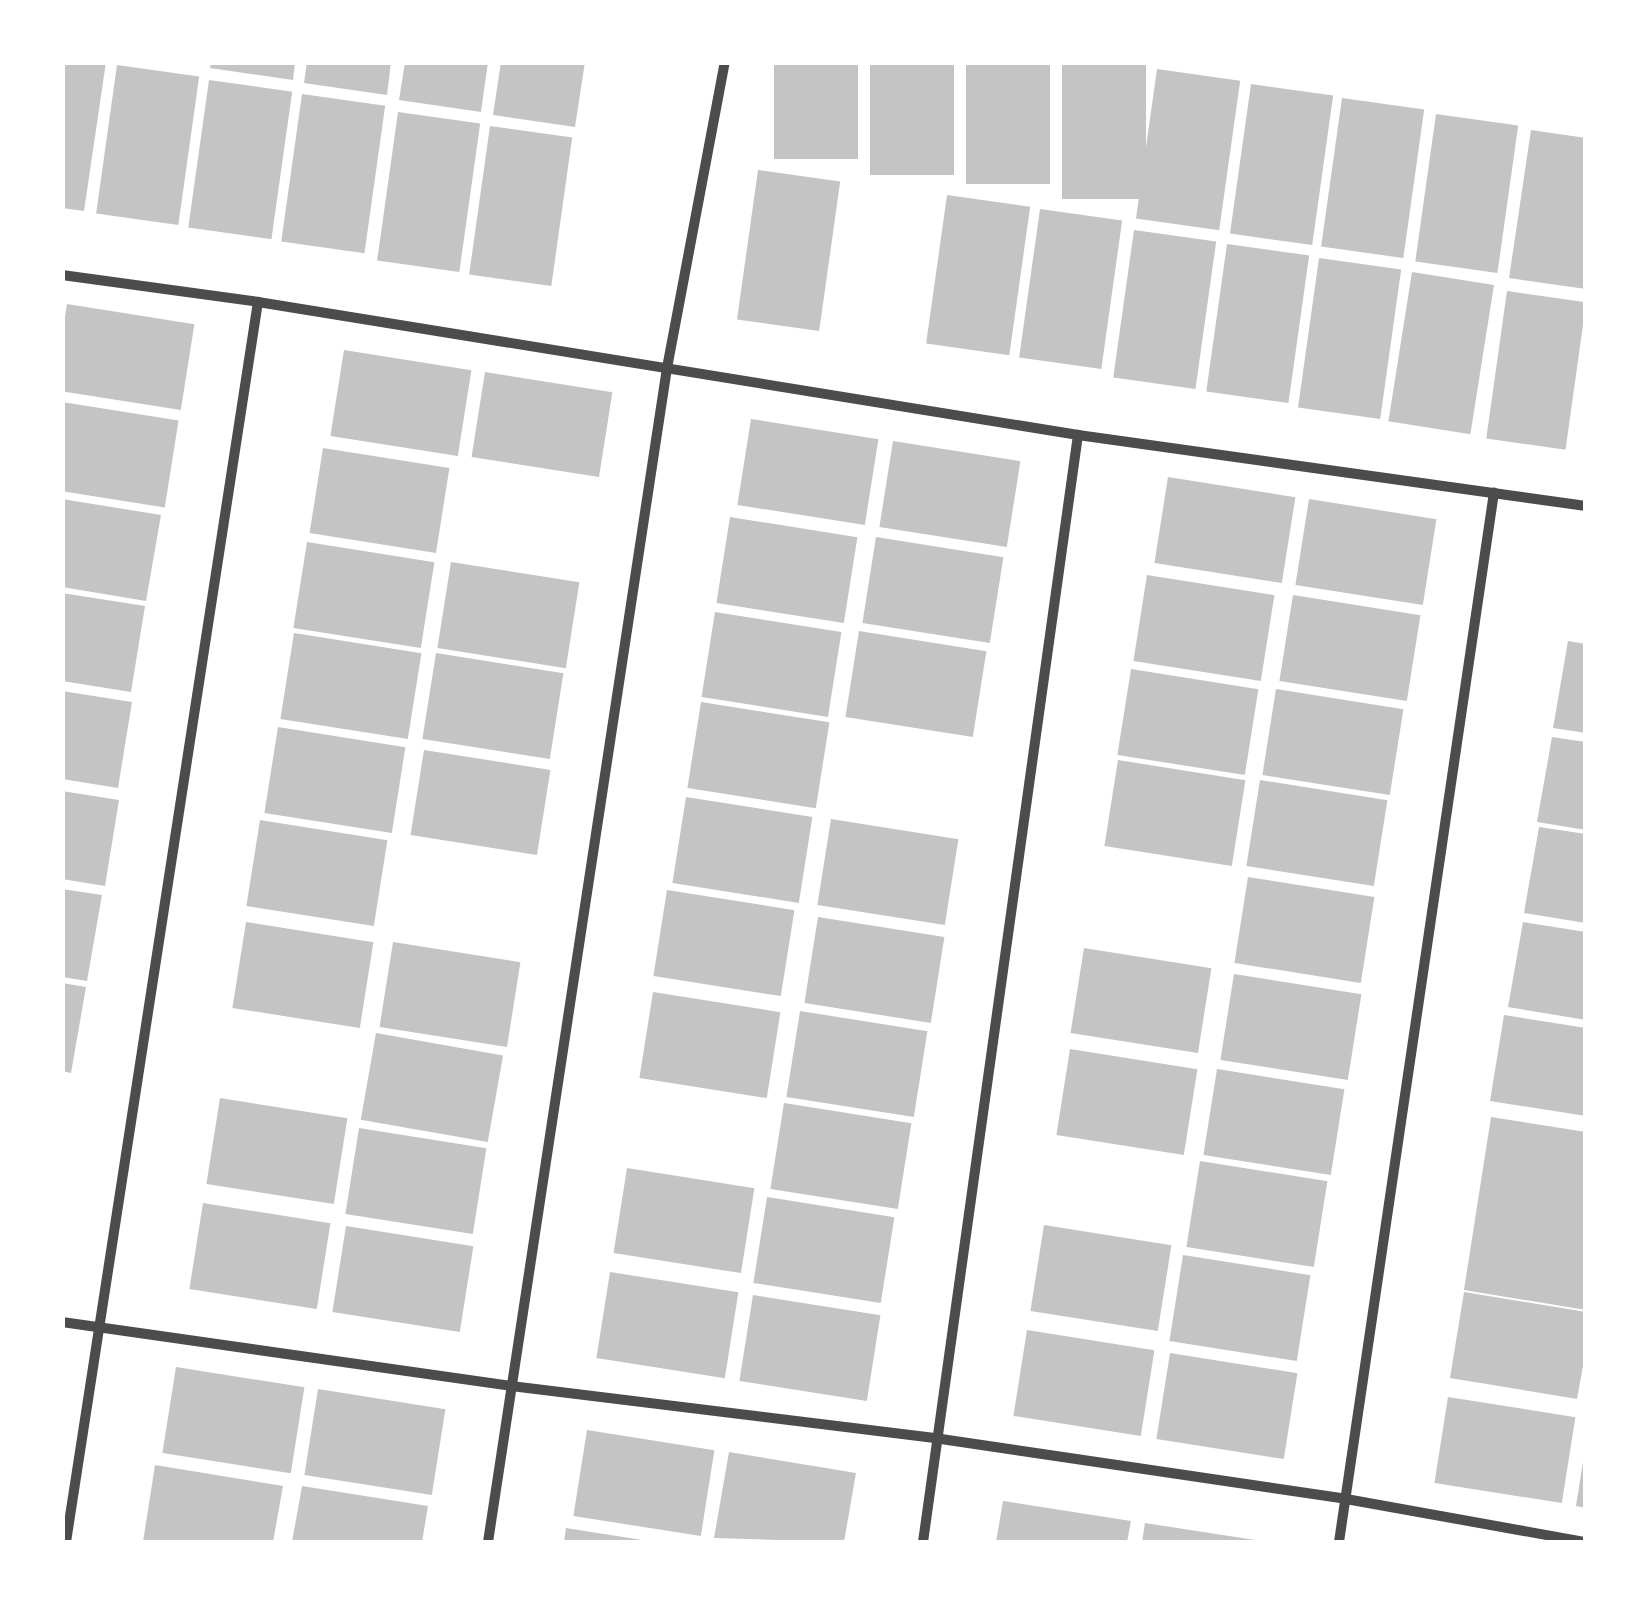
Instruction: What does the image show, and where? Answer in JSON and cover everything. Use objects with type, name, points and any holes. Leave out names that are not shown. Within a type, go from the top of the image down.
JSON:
[{"type":"street","points":[[488,1542],[666,368],[724,62]]},
{"type":"street","points":[[62,275],[258,302],[1078,434],[1586,506]]},
{"type":"street","points":[[66,1542],[258,302]]},
{"type":"street","points":[[923,1542],[941,1439],[1078,434]]},
{"type":"street","points":[[1339,1542],[1494,492]]},
{"type":"street","points":[[62,1322],[511,1386],[941,1439],[1346,1499],[1584,1542]]},
{"type":"building","points":[[62,62],[106,62],[84,211],[62,208]]},
{"type":"building","points":[[211,62],[295,62],[293,80],[210,68]]},
{"type":"building","points":[[307,62],[391,62],[387,95],[304,83]]},
{"type":"building","points":[[405,62],[488,62],[481,112],[399,100]]},
{"type":"building","points":[[501,62],[585,62],[575,127],[493,115]]},
{"type":"building","points":[[774,62],[858,62],[858,159],[774,159]]},
{"type":"building","points":[[870,62],[954,62],[954,175],[870,175]]},
{"type":"building","points":[[966,62],[1050,62],[1050,184],[966,184]]},
{"type":"building","points":[[1062,62],[1146,62],[1146,199],[1062,199]]},
{"type":"building","points":[[117,65],[199,77],[178,225],[96,214]]},
{"type":"building","points":[[1157,69],[1240,81],[1219,230],[1136,219]]},
{"type":"building","points":[[209,80],[292,92],[271,239],[188,228]]},
{"type":"building","points":[[1251,84],[1333,96],[1312,245],[1230,234]]},
{"type":"building","points":[[302,94],[385,106],[364,253],[281,242]]},
{"type":"building","points":[[1342,98],[1424,110],[1403,258],[1321,247]]},
{"type":"building","points":[[398,112],[480,124],[459,272],[377,261]]},
{"type":"building","points":[[1436,114],[1518,126],[1497,273],[1415,262]]},
{"type":"building","points":[[490,126],[572,138],[551,286],[469,275]]},
{"type":"building","points":[[1531,130],[1586,138],[1586,289],[1509,278]]},
{"type":"building","points":[[758,170],[840,182],[819,331],[737,320]]},
{"type":"building","points":[[947,195],[1030,207],[1009,355],[926,344]]},
{"type":"building","points":[[1040,209],[1122,221],[1101,369],[1019,358]]},
{"type":"building","points":[[1134,230],[1216,242],[1195,389],[1113,378]]},
{"type":"building","points":[[1227,244],[1309,256],[1288,403],[1206,392]]},
{"type":"building","points":[[1319,258],[1401,270],[1380,419],[1298,408]]},
{"type":"building","points":[[1412,272],[1494,285],[1470,434],[1388,421]]},
{"type":"building","points":[[1507,291],[1586,302],[1565,450],[1486,439]]},
{"type":"building","points":[[67,304],[194,324],[181,410],[62,391],[62,336]]},
{"type":"building","points":[[344,350],[471,370],[458,456],[330,436]]},
{"type":"building","points":[[485,372],[612,392],[599,477],[472,457]]},
{"type":"building","points":[[62,402],[179,420],[165,507],[62,491]]},
{"type":"building","points":[[751,419],[878,439],[865,525],[737,505]]},
{"type":"building","points":[[893,441],[1020,461],[1007,547],[879,527]]},
{"type":"building","points":[[323,448],[449,468],[436,553],[310,533]]},
{"type":"building","points":[[1168,477],[1295,497],[1282,583],[1154,563]]},
{"type":"building","points":[[62,499],[161,515],[146,601],[62,587]]},
{"type":"building","points":[[1309,499],[1436,519],[1423,605],[1295,585]]},
{"type":"building","points":[[730,517],[857,537],[844,623],[716,603]]},
{"type":"building","points":[[876,537],[1003,557],[990,643],[862,623]]},
{"type":"building","points":[[307,542],[434,562],[421,648],[293,628]]},
{"type":"building","points":[[451,562],[579,582],[566,668],[437,648]]},
{"type":"building","points":[[1147,575],[1274,595],[1261,681],[1133,661]]},
{"type":"building","points":[[62,593],[145,606],[131,692],[62,681]]},
{"type":"building","points":[[1293,595],[1420,615],[1407,701],[1279,681]]},
{"type":"building","points":[[715,612],[841,632],[828,717],[702,697]]},
{"type":"building","points":[[859,631],[986,651],[973,737],[845,717]]},
{"type":"building","points":[[294,633],[421,653],[408,739],[280,719]]},
{"type":"building","points":[[1568,641],[1586,644],[1586,733],[1553,728]]},
{"type":"building","points":[[436,653],[563,673],[550,759],[422,739]]},
{"type":"building","points":[[1131,669],[1258,689],[1245,775],[1117,755]]},
{"type":"building","points":[[1276,689],[1403,709],[1390,795],[1262,775]]},
{"type":"building","points":[[62,691],[132,702],[118,788],[62,779]]},
{"type":"building","points":[[701,702],[829,722],[816,808],[687,788]]},
{"type":"building","points":[[278,727],[405,747],[392,833],[264,813]]},
{"type":"building","points":[[1552,737],[1586,742],[1586,830],[1537,822]]},
{"type":"building","points":[[424,750],[550,770],[537,855],[411,835]]},
{"type":"building","points":[[1118,760],[1245,780],[1232,866],[1104,846]]},
{"type":"building","points":[[1260,780],[1387,800],[1374,886],[1246,866]]},
{"type":"building","points":[[62,791],[119,800],[105,886],[62,879]]},
{"type":"building","points":[[686,797],[812,817],[799,903],[672,883]]},
{"type":"building","points":[[831,819],[958,839],[945,925],[817,905]]},
{"type":"building","points":[[260,820],[387,840],[374,926],[246,906]]},
{"type":"building","points":[[1539,827],[1586,834],[1586,923],[1524,913]]},
{"type":"building","points":[[1248,877],[1374,897],[1361,983],[1234,963]]},
{"type":"building","points":[[62,889],[102,895],[87,981],[62,977]]},
{"type":"building","points":[[667,890],[794,910],[781,996],[653,976]]},
{"type":"building","points":[[818,917],[944,937],[931,1023],[804,1003]]},
{"type":"building","points":[[246,922],[373,942],[360,1028],[232,1008]]},
{"type":"building","points":[[1523,922],[1586,932],[1586,1020],[1508,1007]]},
{"type":"building","points":[[393,942],[520,962],[507,1047],[380,1027]]},
{"type":"building","points":[[1084,948],[1211,968],[1198,1053],[1071,1033]]},
{"type":"building","points":[[1234,974],[1361,994],[1348,1080],[1220,1060]]},
{"type":"building","points":[[62,983],[86,987],[71,1073],[62,1071]]},
{"type":"building","points":[[653,992],[780,1012],[767,1098],[639,1078]]},
{"type":"building","points":[[800,1011],[927,1031],[914,1117],[786,1097]]},
{"type":"building","points":[[1504,1015],[1586,1028],[1586,1116],[1490,1101]]},
{"type":"building","points":[[376,1033],[503,1055],[488,1142],[361,1120]]},
{"type":"building","points":[[1070,1049],[1197,1069],[1184,1155],[1056,1135]]},
{"type":"building","points":[[1217,1069],[1344,1089],[1331,1175],[1203,1155]]},
{"type":"building","points":[[220,1098],[347,1118],[334,1204],[206,1184]]},
{"type":"building","points":[[784,1103],[911,1123],[898,1209],[770,1189]]},
{"type":"building","points":[[1491,1117],[1586,1132],[1586,1310],[1464,1290]]},
{"type":"building","points":[[359,1128],[486,1148],[473,1234],[345,1214]]},
{"type":"building","points":[[1200,1161],[1327,1181],[1314,1267],[1186,1247]]},
{"type":"building","points":[[627,1168],[754,1188],[741,1273],[614,1253]]},
{"type":"building","points":[[767,1197],[894,1217],[881,1303],[753,1283]]},
{"type":"building","points":[[203,1203],[330,1223],[317,1309],[189,1289]]},
{"type":"building","points":[[1044,1225],[1171,1245],[1158,1331],[1030,1311]]},
{"type":"building","points":[[346,1226],[473,1246],[460,1332],[332,1312]]},
{"type":"building","points":[[1183,1255],[1310,1275],[1297,1361],[1169,1341]]},
{"type":"building","points":[[610,1272],[738,1292],[725,1378],[596,1358]]},
{"type":"building","points":[[1464,1292],[1586,1312],[1586,1350],[1577,1399],[1450,1378]]},
{"type":"building","points":[[753,1295],[880,1315],[867,1401],[739,1381]]},
{"type":"building","points":[[1027,1330],[1154,1350],[1141,1436],[1013,1416]]},
{"type":"building","points":[[1170,1353],[1297,1373],[1284,1459],[1156,1439]]},
{"type":"building","points":[[176,1367],[304,1387],[291,1473],[162,1453]]},
{"type":"building","points":[[318,1389],[445,1409],[432,1495],[304,1475]]},
{"type":"building","points":[[1448,1397],[1575,1417],[1562,1503],[1434,1483]]},
{"type":"building","points":[[587,1430],[714,1450],[701,1536],[573,1516]]},
{"type":"building","points":[[729,1452],[856,1473],[844,1542],[714,1538]]},
{"type":"building","points":[[1586,1462],[1586,1508],[1576,1506]]},
{"type":"building","points":[[155,1465],[283,1486],[273,1542],[143,1542]]},
{"type":"building","points":[[302,1486],[428,1506],[422,1542],[292,1542]]},
{"type":"building","points":[[1003,1501],[1131,1521],[1127,1542],[996,1542]]},
{"type":"building","points":[[1145,1523],[1255,1540],[1255,1542],[1142,1542]]},
{"type":"building","points":[[566,1528],[642,1540],[564,1542]]}]
